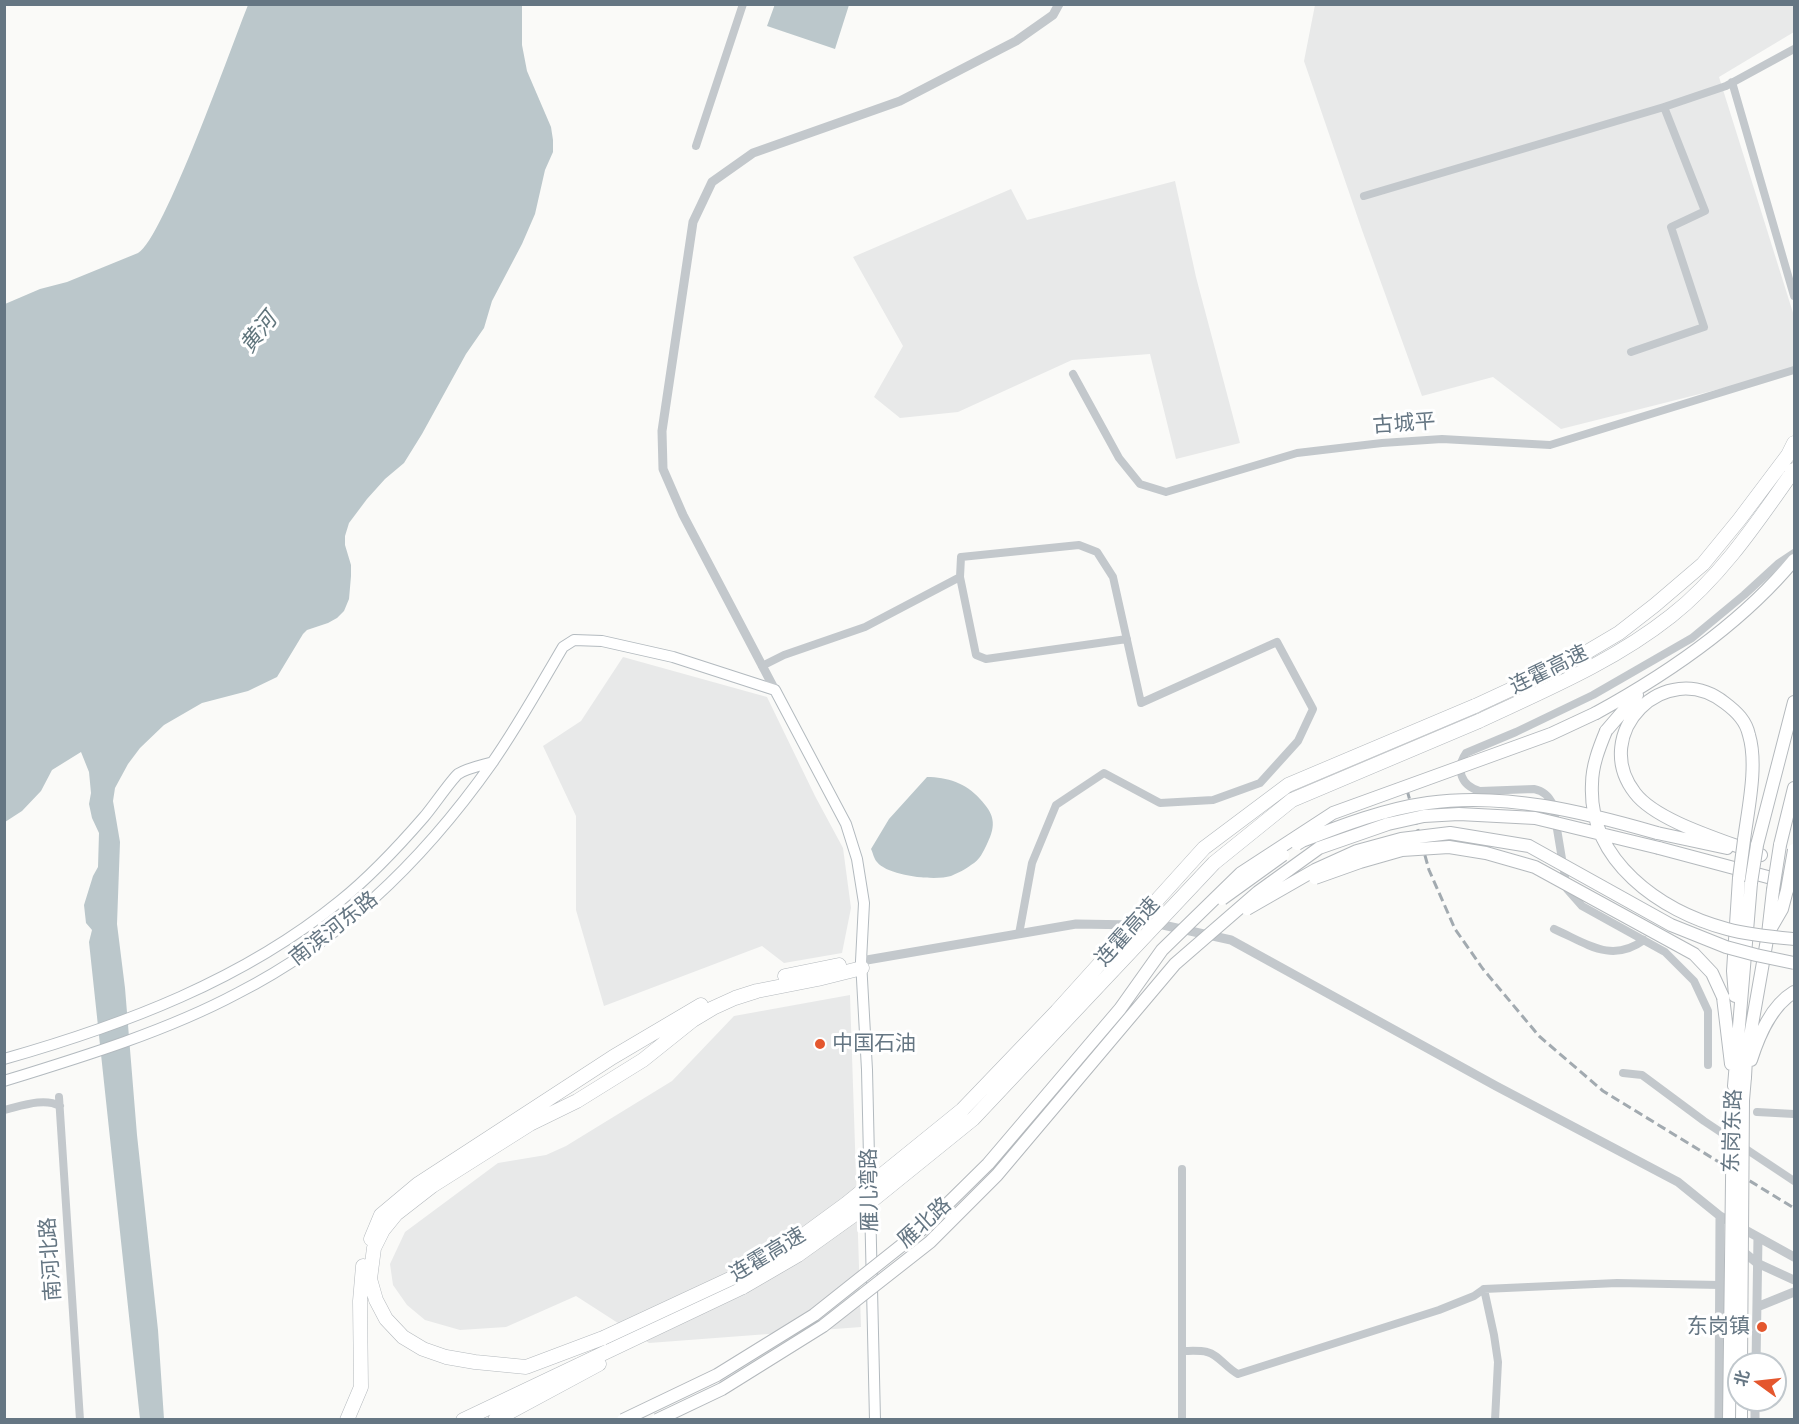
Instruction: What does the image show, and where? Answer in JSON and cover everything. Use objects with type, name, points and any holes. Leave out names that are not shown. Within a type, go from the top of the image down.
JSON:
[{"type":"highway","name":"连霍高速","points":[[463,1419],[607,1349],[790,1245],[864,1190],[962,1110],[1057,1011],[1204,848],[1288,785],[1475,706],[1570,662],[1619,633],[1703,564],[1788,455],[1794,443]]},
{"type":"highway","name":"连霍高速","points":[[450,1419],[742,1287],[798,1255],[858,1212],[973,1119],[1214,862],[1292,800],[1479,721],[1579,674],[1630,646],[1672,615],[1713,577],[1756,525],[1794,470]]},
{"type":"highway","points":[[607,1349],[526,1367],[446,1357],[423,1348],[397,1331],[386,1319],[376,1300],[370,1279],[374,1248],[383,1230],[396,1214],[425,1191],[530,1124],[568,1107],[643,1060],[693,1020],[713,1008],[758,990],[818,979],[862,965]]},
{"type":"highway","points":[[347,1419],[361,1387],[360,1301],[363,1269],[371,1239],[381,1215],[396,1200],[613,1057],[719,995],[754,983],[812,970],[862,965]]},
{"type":"highway","points":[[495,1419],[607,1349]]},
{"type":"main road","points":[[1194,917],[1241,873],[1333,813],[1551,734],[1644,687],[1714,637],[1754,604],[1794,560]]},
{"type":"main road","name":"南滨河东路","points":[[4,1081],[62,1063],[188,1017],[263,980],[311,950],[356,915],[418,856],[493,762],[563,647],[574,640],[602,641],[673,657],[775,690]]},
{"type":"main road","points":[[1644,687],[1606,731],[1596,757],[1592,784],[1593,810],[1608,850],[1633,881],[1666,904],[1696,919],[1727,930],[1794,939]]},
{"type":"main road","points":[[1738,1048],[1733,971],[1739,878],[1744,840],[1752,750],[1749,734],[1741,717],[1717,697],[1701,689],[1675,689],[1657,694],[1634,715],[1625,731],[1621,764],[1636,795],[1674,821],[1759,850],[1794,864]]},
{"type":"main road","name":"雁儿湾路","points":[[775,690],[846,824],[857,859],[864,903],[862,965],[867,1070],[875,1419]]},
{"type":"main road","name":"东岗东路","points":[[1741,1352],[1738,1101],[1734,1086],[1751,884],[1794,702]]},
{"type":"main road","name":"南滨河东路","points":[[4,1059],[57,1044],[180,998],[276,948],[343,899],[402,842],[458,774],[493,762]]},
{"type":"main road","name":"东岗东路","points":[[1729,1419],[1738,1101],[1745,1077],[1780,844],[1794,788]]},
{"type":"main road","points":[[1194,917],[1302,841],[1388,811],[1429,803],[1472,800],[1514,802],[1603,818],[1657,833],[1759,850]]},
{"type":"main road","points":[[1225,922],[1258,892],[1319,848],[1388,824],[1424,816],[1459,814],[1535,818],[1659,848],[1791,887]]},
{"type":"main road","points":[[1225,922],[1315,870],[1357,851],[1401,839],[1450,833],[1528,846],[1671,925],[1726,947],[1756,956],[1794,963]]},
{"type":"main road","points":[[1225,922],[1315,878],[1402,850],[1449,847],[1486,853],[1535,867],[1694,954],[1712,973],[1724,997],[1734,1086]]},
{"type":"main road","points":[[1767,934],[1782,909],[1791,887],[1794,850]]},
{"type":"main road","name":"雁北路","points":[[623,1419],[717,1375],[814,1315],[921,1230],[996,1155],[1120,1009],[1162,950],[1194,917]]},
{"type":"main road","name":"雁北路","points":[[657,1419],[722,1389],[823,1326],[930,1242],[997,1175],[1175,964],[1225,922]]},
{"type":"main road","points":[[1745,1077],[1770,1017],[1783,999],[1794,992]]},
{"type":"street","points":[[696,146],[743,4]]},
{"type":"street","points":[[775,690],[682,515],[663,469],[662,431],[693,222],[712,182],[753,153],[900,101],[1016,41],[1053,15],[1059,4]]},
{"type":"street","points":[[1364,196],[1664,106],[1732,82],[1794,49]]},
{"type":"street","points":[[1732,82],[1794,296]]},
{"type":"street","points":[[1630,352],[1704,327],[1671,227],[1705,211],[1664,106]]},
{"type":"street","name":"古城平","points":[[1074,374],[1119,458],[1140,484],[1166,492],[1297,453],[1442,439],[1550,445],[1794,370]]},
{"type":"street","points":[[1019,934],[1032,863],[1056,805],[1104,773],[1160,803],[1213,801],[1260,783],[1298,741],[1312,710],[1277,642],[1141,703],[1127,639],[1113,577],[1097,552],[1079,544],[961,557],[960,577],[976,656],[986,659],[1127,639]]},
{"type":"street","points":[[1708,1065],[1708,1011],[1694,981],[1665,952],[1582,906],[1567,889],[1553,805],[1546,794],[1534,789],[1480,791],[1473,789],[1467,785],[1460,773],[1462,759],[1466,753],[1593,695],[1692,638],[1779,563],[1794,553]]},
{"type":"street","points":[[762,666],[784,654],[865,627],[960,577]]},
{"type":"street","points":[[862,965],[891,955],[1076,924],[1163,926],[1232,940],[1496,1086],[1678,1182],[1720,1216],[1794,1257]]},
{"type":"street","points":[[1554,928],[1610,952],[1628,949],[1644,940]]},
{"type":"street","points":[[1623,1073],[1642,1075],[1704,1121],[1794,1181]]},
{"type":"street","name":"南河北路","points":[[59,1097],[80,1419]]},
{"type":"street","points":[[4,1110],[46,1102],[60,1106]]},
{"type":"street","points":[[1757,1112],[1794,1114]]},
{"type":"street","points":[[1182,1169],[1182,1419]]},
{"type":"street","points":[[1719,1419],[1720,1216]]},
{"type":"street","points":[[1721,1233],[1757,1263],[1794,1281]]},
{"type":"street","points":[[1756,1352],[1758,1237]]},
{"type":"street","points":[[1182,1351],[1207,1352],[1214,1355],[1228,1370],[1239,1374],[1439,1310],[1484,1289],[1617,1283],[1720,1285]]},
{"type":"street","points":[[1484,1289],[1498,1362],[1495,1419]]},
{"type":"street","points":[[1757,1307],[1794,1292]]},
{"type":"shaded area","points":[[1315,5],[1794,5],[1794,32],[1719,77],[1794,316],[1794,368],[1787,372],[1561,429],[1493,377],[1422,396],[1304,61]]},
{"type":"shaded area","points":[[1175,181],[1196,277],[1240,443],[1176,459],[1150,354],[1072,360],[958,412],[900,418],[874,397],[903,346],[853,257],[1011,189],[1027,220]]},
{"type":"shaded area","points":[[623,657],[767,697],[843,848],[851,908],[842,953],[784,963],[762,946],[604,1006],[576,910],[576,816],[543,746],[581,721]]},
{"type":"shaded area","points":[[850,995],[861,1327],[649,1343],[576,1296],[506,1327],[460,1330],[425,1320],[407,1305],[393,1285],[390,1264],[405,1232],[498,1163],[546,1155],[566,1146],[672,1081],[734,1016]]},
{"type":"water","points":[[775,4],[849,4],[835,49],[767,26]]},
{"type":"water","name":"黄河","points":[[248,5],[522,5],[522,45],[527,71],[551,127],[553,152],[545,170],[535,214],[492,301],[484,328],[466,354],[404,463],[385,479],[349,523],[345,545],[351,565],[351,576],[349,599],[344,611],[328,623],[307,630],[277,677],[248,691],[202,703],[164,725],[140,748],[115,788],[113,801],[120,842],[117,924],[158,1330],[164,1419],[140,1419],[89,942],[92,930],[86,923],[84,905],[98,867],[99,833],[92,818],[89,804],[91,793],[89,772],[81,752],[52,770],[41,791],[22,811],[5,822],[5,304],[138,253],[149,240],[180,179]]},
{"type":"water","points":[[927,777],[949,780],[969,789],[985,804],[993,820],[990,837],[979,858],[967,868],[951,876],[934,878],[891,871],[877,862],[871,849],[889,819]]},
{"type":"railway","points":[[1407,790],[1429,870],[1455,929],[1483,969],[1539,1036],[1603,1091],[1794,1208]]},
{"type":"place","name":"中国石油","points":[[820,1044]]},
{"type":"place","name":"东岗镇","points":[[1762,1327]]}]
